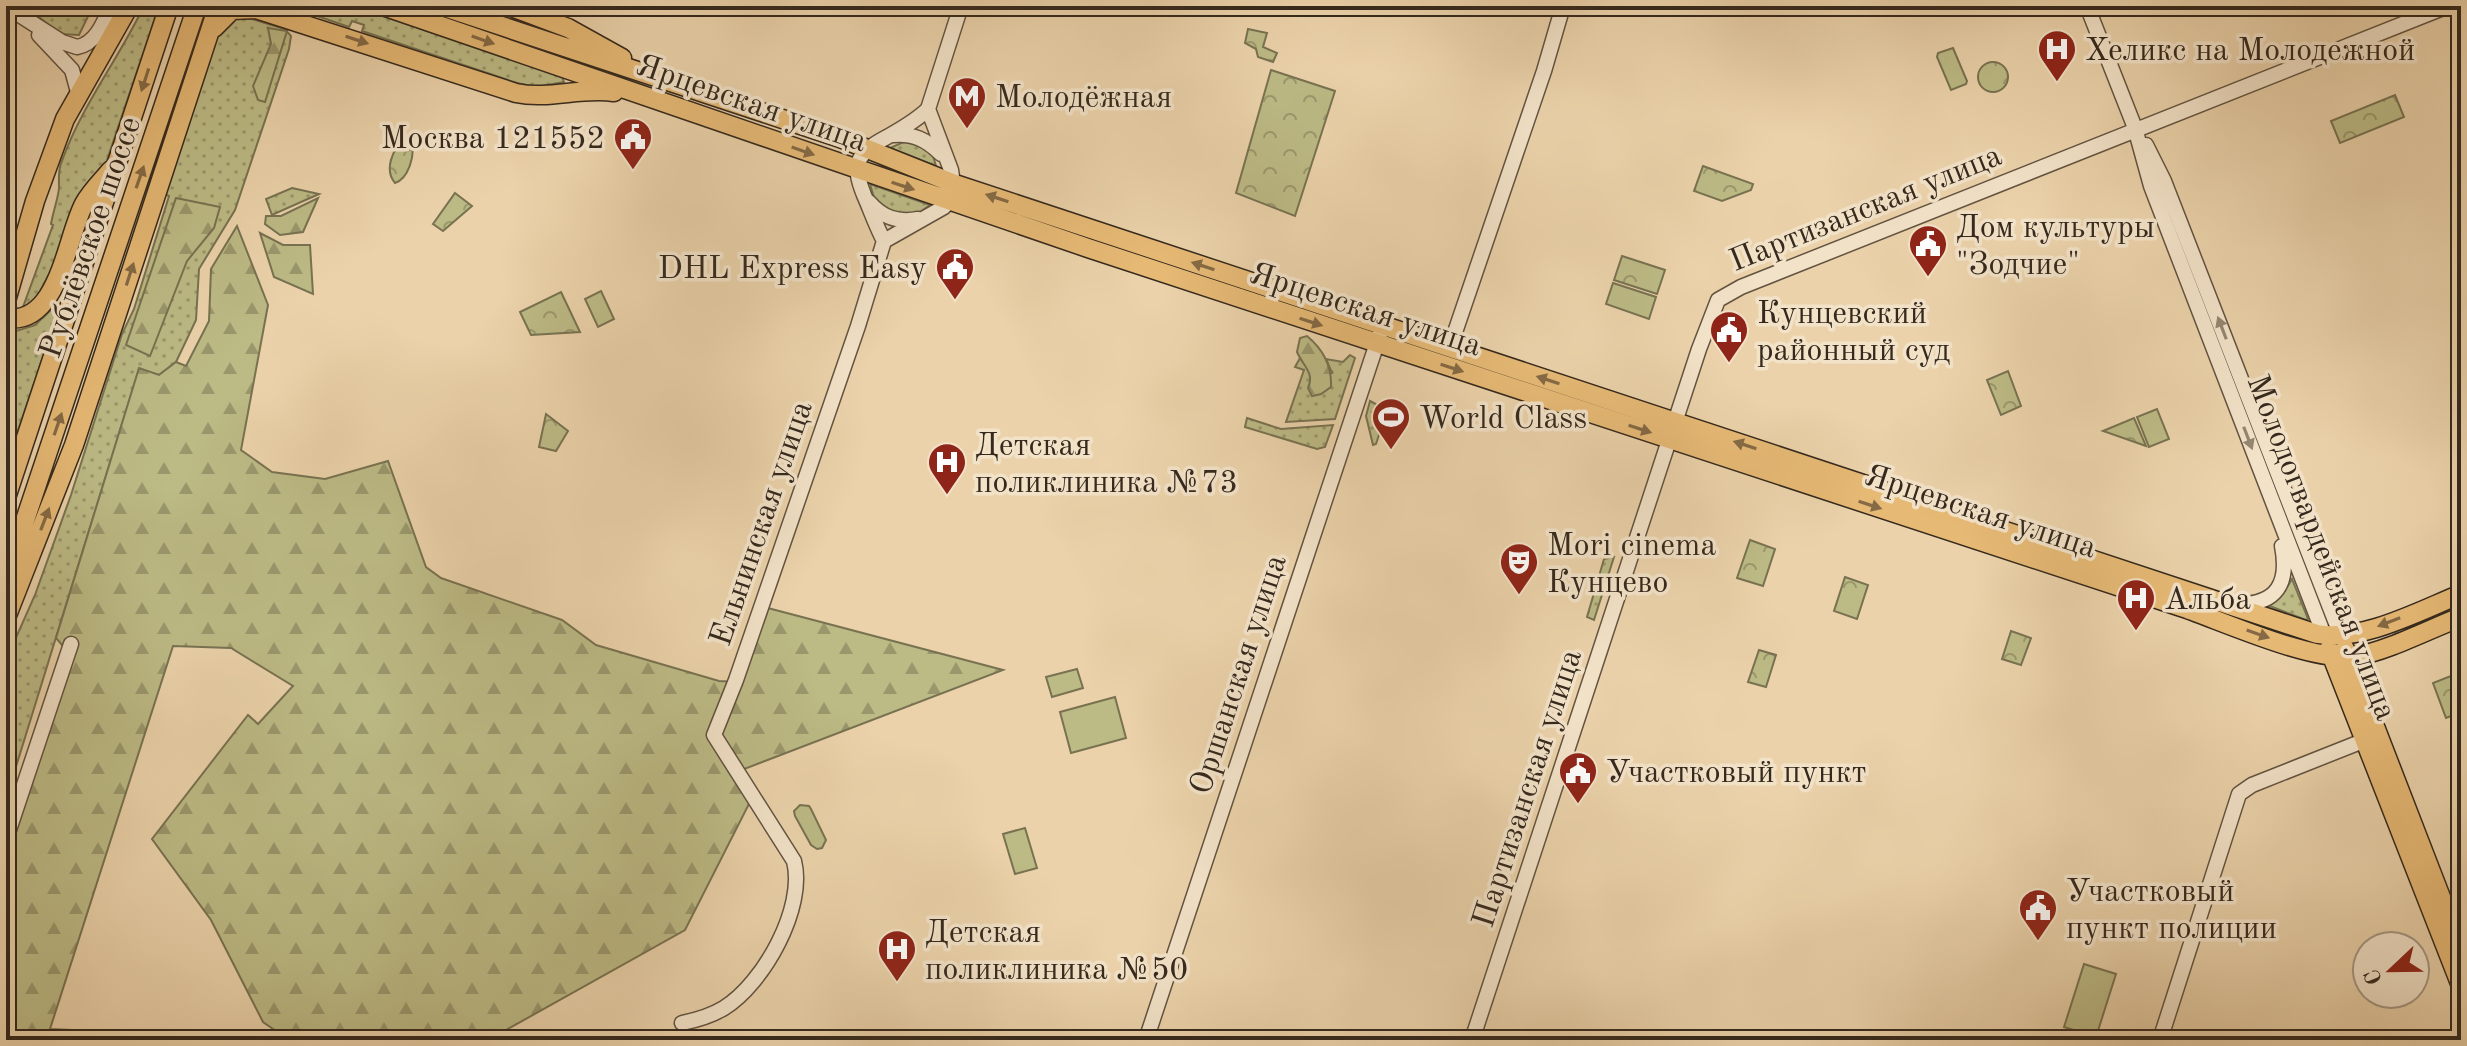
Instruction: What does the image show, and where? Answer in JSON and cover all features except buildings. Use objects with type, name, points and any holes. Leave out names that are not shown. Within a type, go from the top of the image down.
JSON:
[{"type":"main road","name":"Рублёвское шоссе","points":[[6,498],[169,6]]},
{"type":"main road","name":"Рублёвское шоссе","points":[[6,577],[197,6]]},
{"type":"main road","points":[[6,618],[74,445],[218,6]]},
{"type":"main road","name":"Ярцевская улица","points":[[383,6],[856,170],[952,193],[1673,430],[2332,636]]},
{"type":"main road","name":"Ярцевская улица","points":[[441,6],[867,148],[952,193]]},
{"type":"main road","points":[[509,6],[568,28],[675,84]]},
{"type":"main road","points":[[6,301],[52,151],[78,92],[124,7]]},
{"type":"main road","points":[[208,37],[219,20],[232,10],[254,7],[516,93],[547,96],[605,91],[654,99]]},
{"type":"main road","points":[[749,133],[756,132],[761,126],[757,111]]},
{"type":"main road","points":[[6,318],[32,313],[47,299],[84,204],[120,156]]},
{"type":"main road","name":"Ярцевская улица","points":[[1380,334],[1450,347],[1673,430],[2309,652],[2340,657]]},
{"type":"main road","points":[[28,510],[74,445]]},
{"type":"main road","points":[[2332,636],[2368,630],[2461,594]]},
{"type":"main road","points":[[2340,657],[2367,654],[2461,617]]},
{"type":"main road","name":"Молодогвардейская улица","points":[[2332,636],[2461,986]]},
{"type":"main road","name":"Молодогвардейская улица","points":[[2371,738],[2461,949]]},
{"type":"street","points":[[928,109],[952,193],[926,218],[884,241],[869,211],[856,170],[860,157],[867,148],[928,109],[961,6]]},
{"type":"street","points":[[1450,347],[1544,71],[1563,6]]},
{"type":"street","name":"Молодогвардейская улица","points":[[2087,6],[2135,128],[2151,186],[2279,522],[2332,636]]},
{"type":"street","name":"Партизанская улица","points":[[1472,1040],[1713,307],[1724,294],[2448,6]]},
{"type":"street","points":[[11,9],[62,42],[77,47],[87,45],[124,7]]},
{"type":"street","points":[[11,9],[66,62],[77,81],[78,92]]},
{"type":"street","name":"Молодогвардейская улица","points":[[2135,128],[2164,181],[2332,636]]},
{"type":"street","points":[[887,137],[916,136],[934,146],[944,157]]},
{"type":"street","points":[[865,198],[893,220],[926,218]]},
{"type":"street","name":"Ельнинская улица","points":[[682,1023],[716,1013],[743,993],[772,955],[788,919],[796,868],[714,735],[736,680],[858,326],[884,241]]},
{"type":"street","name":"Оршанская улица","points":[[1146,1040],[1380,334]]},
{"type":"street","points":[[2229,604],[2257,602],[2271,596],[2281,584],[2286,567],[2279,522]]},
{"type":"street","points":[[6,839],[71,644]]},
{"type":"street","points":[[2160,1040],[2239,794],[2252,785],[2371,738]]},
{"type":"green space","points":[[25,6],[93,6],[79,35],[60,34]]},
{"type":"green space","points":[[144,6],[159,6],[104,169],[37,297],[29,307],[23,307],[53,225],[61,162],[81,119]]},
{"type":"green space","points":[[288,6],[353,6],[556,74],[564,82],[536,87],[517,83],[362,31],[364,25],[352,21],[349,27]]},
{"type":"green space","points":[[242,16],[285,29],[291,36],[289,49],[235,210],[199,269],[196,320],[176,362],[159,375],[139,369],[6,799],[6,660],[35,595],[71,495],[122,334],[134,309],[169,196],[160,192],[220,27],[227,20]]},
{"type":"green space","points":[[268,28],[287,31],[265,102],[258,100],[253,86],[271,44]]},
{"type":"green space","points":[[1248,29],[1267,33],[1263,47],[1277,53],[1273,62],[1258,57],[1256,49],[1245,43]]},
{"type":"green space","points":[[1953,48],[1967,81],[1951,90],[1937,57],[1938,53]]},
{"type":"green space","points":[[1993,62],[2004,66],[2008,77],[2004,88],[1993,92],[1982,88],[1978,77],[1982,66]]},
{"type":"green space","points":[[1271,70],[1335,91],[1295,216],[1236,193]]},
{"type":"green space","points":[[2395,95],[2404,117],[2340,143],[2331,121]]},
{"type":"green space","points":[[405,139],[411,142],[412,160],[404,177],[395,183],[390,172],[391,160],[396,148]]},
{"type":"green space","points":[[908,140],[932,152],[936,166],[890,148]]},
{"type":"green space","points":[[1703,166],[1753,184],[1751,190],[1722,201],[1694,191]]},
{"type":"green space","points":[[870,184],[930,205],[919,213],[893,214],[875,201]]},
{"type":"green space","points":[[292,188],[319,194],[272,215],[266,199]]},
{"type":"green space","points":[[455,193],[472,206],[443,231],[433,224]]},
{"type":"green space","points":[[176,198],[220,207],[214,228],[187,261],[150,356],[126,345]]},
{"type":"green space","points":[[318,198],[303,232],[280,235],[265,224],[266,216],[281,216]]},
{"type":"green space","points":[[237,226],[268,305],[241,450],[272,472],[325,479],[388,461],[426,567],[441,578],[562,620],[596,645],[719,681],[738,682],[764,607],[1003,670],[744,769],[752,798],[685,930],[506,1030],[470,1040],[289,1040],[263,1022],[211,920],[152,839],[248,715],[258,724],[293,686],[231,648],[173,646],[50,1029],[160,1034],[247,1032],[262,1040],[6,1040],[6,856],[46,738],[69,653],[56,638],[139,368],[159,375],[176,362],[186,366],[209,321],[211,269]]},
{"type":"green space","points":[[260,233],[283,245],[310,245],[313,294],[274,277]]},
{"type":"green space","points":[[1622,256],[1665,270],[1657,294],[1614,280]]},
{"type":"green space","points":[[1613,283],[1656,297],[1649,319],[1606,304]]},
{"type":"green space","points":[[601,291],[614,319],[598,327],[585,299]]},
{"type":"green space","points":[[561,292],[580,332],[531,335],[520,312]]},
{"type":"green space","points":[[53,308],[58,312],[6,466],[6,354],[16,331],[35,325]]},
{"type":"green space","points":[[1307,336],[1326,359],[1331,379],[1331,387],[1312,396],[1308,388],[1309,374],[1297,352],[1300,338]]},
{"type":"green space","points":[[1350,355],[1355,358],[1335,419],[1286,422],[1304,370],[1295,367],[1300,358],[1309,369],[1311,380],[1332,373],[1326,359],[1343,362]]},
{"type":"green space","points":[[2008,371],[2021,406],[2001,415],[1987,380]]},
{"type":"green space","points":[[1370,401],[1387,410],[1376,444],[1373,445],[1366,416]]},
{"type":"green space","points":[[2157,409],[2169,439],[2149,447],[2137,417]]},
{"type":"green space","points":[[546,414],[568,431],[556,451],[539,447]]},
{"type":"green space","points":[[1247,418],[1281,429],[1333,425],[1325,447],[1317,449],[1245,427]]},
{"type":"green space","points":[[2134,418],[2146,446],[2103,431]]},
{"type":"green space","points":[[2317,538],[2348,616],[2340,610],[2313,540]]},
{"type":"green space","points":[[1750,540],[1775,549],[1763,586],[1737,578]]},
{"type":"green space","points":[[1614,557],[1594,620],[1587,617],[1604,559]]},
{"type":"green space","points":[[1845,577],[1868,585],[1857,619],[1834,611]]},
{"type":"green space","points":[[2292,579],[2306,620],[2267,605],[2284,592]]},
{"type":"green space","points":[[2011,631],[2031,638],[2021,665],[2002,659]]},
{"type":"green space","points":[[1759,650],[1776,655],[1766,687],[1748,682]]},
{"type":"green space","points":[[1077,669],[1083,688],[1052,697],[1046,677]]},
{"type":"green space","points":[[2461,672],[2461,712],[2446,718],[2433,683]]},
{"type":"green space","points":[[1115,697],[1126,738],[1071,753],[1060,712]]},
{"type":"green space","points":[[800,805],[811,809],[826,840],[822,848],[811,845],[795,816],[794,811]]},
{"type":"green space","points":[[1025,828],[1037,868],[1015,874],[1003,834]]},
{"type":"green space","points":[[2084,964],[2116,974],[2096,1037],[2064,1027]]},
{"type":"place","name":"Хеликс на Молодежной","points":[[2057,83]]},
{"type":"place","name":"Молодёжная","points":[[967,130]]},
{"type":"place","name":"Москва 121552","points":[[633,171]]},
{"type":"place","name":"Дом культуры \"Зодчие\"","points":[[1928,278]]},
{"type":"place","name":"DHL Express Easy","points":[[955,301]]},
{"type":"place","name":"Кунцевский районный суд","points":[[1729,364]]},
{"type":"place","name":"World Class","points":[[1391,451]]},
{"type":"place","name":"Детская поликлиника №73","points":[[947,496]]},
{"type":"place","name":"Mori cinema Кунцево","points":[[1519,596]]},
{"type":"place","name":"Альба","points":[[2136,632]]},
{"type":"place","name":"Участковый пункт","points":[[1578,805]]},
{"type":"place","name":"Участковый пункт полиции","points":[[2038,942]]},
{"type":"place","name":"Детская поликлиника №50","points":[[897,983]]}]
